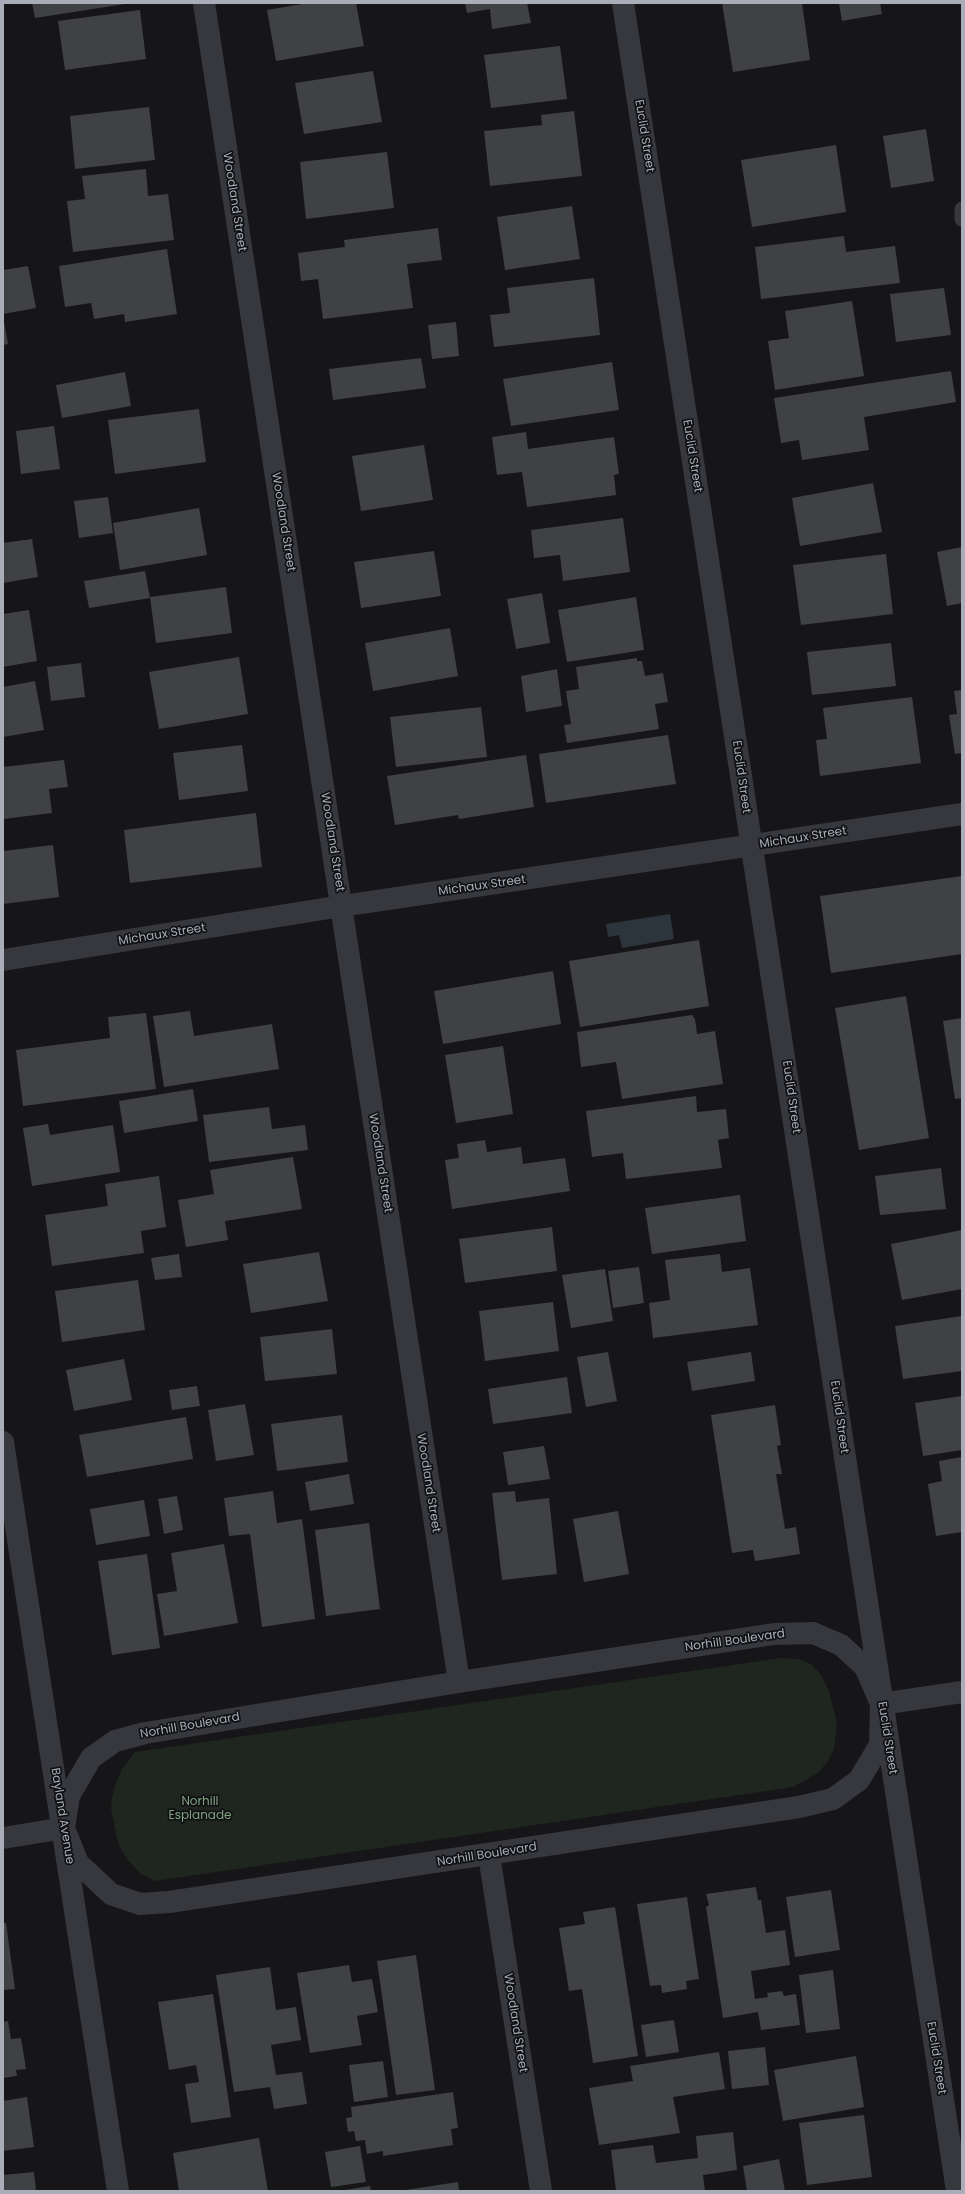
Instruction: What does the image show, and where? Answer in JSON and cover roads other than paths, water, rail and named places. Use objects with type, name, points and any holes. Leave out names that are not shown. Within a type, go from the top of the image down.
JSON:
[{"type":"street","name":"Woodland Street","points":[[204,3],[342,906],[458,1682]]},
{"type":"street","name":"Euclid Street","points":[[623,3],[751,846],[776,997],[881,1704],[956,2191]]},
{"type":"street","name":"Michaux Street","points":[[3,960],[342,906],[962,814]]},
{"type":"street","name":"Bayland Avenue","points":[[3,1442],[64,1828],[118,2191]]},
{"type":"street","name":"Norhill Boulevard","points":[[814,1633],[841,1645],[865,1666],[881,1704],[880,1745],[859,1780],[833,1799],[799,1807],[489,1855],[169,1902],[140,1904],[111,1894],[78,1863],[64,1828],[69,1796],[72,1790],[91,1758],[115,1741],[145,1733],[458,1682],[774,1634],[814,1633]]},
{"type":"street","points":[[881,1704],[962,1692]]},
{"type":"street","points":[[3,1838],[64,1828]]},
{"type":"street","name":"Woodland Street","points":[[489,1855],[541,2191]]},
{"type":"lane","points":[[962,209],[962,219]]},
{"type":"park label","name":"Norhill Esplanade","points":[[200,1809]]}]
